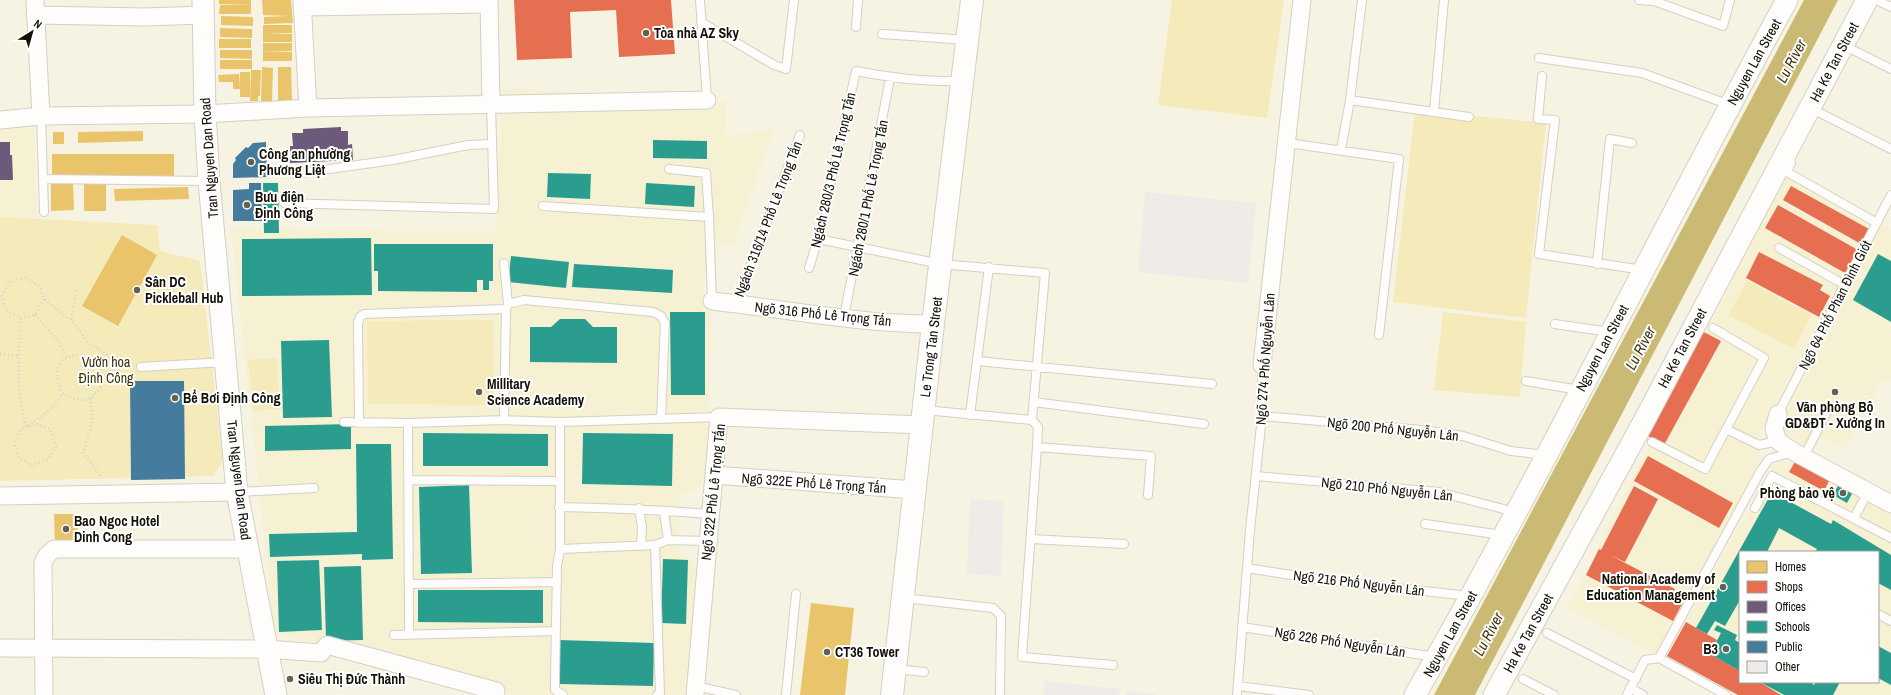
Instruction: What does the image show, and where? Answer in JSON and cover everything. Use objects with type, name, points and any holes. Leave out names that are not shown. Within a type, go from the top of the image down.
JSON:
[{"type":"main road","name":"Le Trong Tan Street","points":[[892,695],[904,598],[933,324],[964,81],[972,0]]},
{"type":"street","name":"Ngõ 274 Phố Nguyễn Lân","points":[[1262,365],[1268,295],[1288,143],[1302,0]]},
{"type":"street","name":"Nguyen Lan Street","points":[[1415,695],[1505,535],[1579,390],[1787,0]]},
{"type":"street","name":"Ha Ke Tan Street","points":[[1494,695],[1644,421],[1867,0]]},
{"type":"street","points":[[308,108],[302,3],[489,2],[491,105]]},
{"type":"street","points":[[41,116],[35,7],[145,17],[203,8]]},
{"type":"street","name":"Tran Nguyen Dan Road","points":[[203,8],[205,114],[209,180],[238,492],[276,695]]},
{"type":"street","points":[[0,120],[41,116],[205,114],[308,108],[707,100]]},
{"type":"street","name":"Ngõ 316 Phố Lê Trọng Tấn","points":[[712,301],[911,324],[933,324]]},
{"type":"street","points":[[1778,414],[1774,429],[1778,441],[1799,455],[1891,504]]},
{"type":"street","name":"Ngõ 322 Phố Lê Trọng Tấn","points":[[695,690],[709,514],[719,417],[923,417]]},
{"type":"street","name":"Ngõ 322E Phố Lê Trọng Tấn","points":[[714,475],[915,490]]},
{"type":"street","points":[[0,496],[238,492]]},
{"type":"street","points":[[44,695],[45,647],[43,563],[47,554],[54,549],[248,549]]},
{"type":"street","points":[[0,648],[267,649],[321,653],[327,645],[496,692]]},
{"type":"lane","points":[[700,0],[707,100]]},
{"type":"lane","points":[[701,22],[762,58],[786,69],[794,0]]},
{"type":"lane","points":[[856,27],[858,0]]},
{"type":"lane","points":[[1341,150],[1350,100],[1362,0]]},
{"type":"lane","points":[[1434,112],[1444,0]]},
{"type":"lane","points":[[1639,0],[1654,0],[1723,26],[1730,0]]},
{"type":"lane","points":[[1876,0],[1891,7]]},
{"type":"lane","name":"Ha Ke Tan Street","points":[[1876,0],[1820,108],[1891,149]]},
{"type":"lane","points":[[882,34],[968,40]]},
{"type":"lane","points":[[1851,49],[1891,69]]},
{"type":"lane","points":[[1539,58],[1642,73],[1730,105]]},
{"type":"lane","name":"Ngách 280/3 Phố Lê Trọng Tấn","points":[[809,268],[818,239],[856,72],[890,78]]},
{"type":"lane","points":[[1542,76],[1538,118],[1555,120],[1539,254],[1643,270]]},
{"type":"lane","points":[[890,78],[940,82],[964,81]]},
{"type":"lane","name":"Ngách 280/1 Phố Lê Trọng Tấn","points":[[844,317],[859,247],[890,78]]},
{"type":"lane","points":[[1350,100],[1468,118]]},
{"type":"lane","points":[[284,203],[494,209],[491,105]]},
{"type":"lane","points":[[41,116],[44,212]]},
{"type":"lane","name":"Ngách 316/14 Phố Lê Trọng Tấn","points":[[736,304],[800,135]]},
{"type":"lane","points":[[1597,264],[1610,139],[1632,143]]},
{"type":"lane","points":[[1288,143],[1399,159],[1379,335]]},
{"type":"lane","points":[[294,174],[393,160],[468,145],[492,144]]},
{"type":"lane","points":[[1797,152],[1786,172],[1877,223]]},
{"type":"lane","points":[[670,169],[706,173],[712,301]]},
{"type":"lane","points":[[44,179],[209,180]]},
{"type":"lane","name":"Ngõ 64 Phố Phan Đình Giót","points":[[1778,414],[1891,195]]},
{"type":"lane","points":[[543,206],[709,216]]},
{"type":"lane","points":[[818,239],[941,264],[1046,273],[1032,420]]},
{"type":"lane","points":[[1779,248],[1845,285]]},
{"type":"lane","points":[[504,263],[507,306],[504,420]]},
{"type":"lane","points":[[970,415],[989,267]]},
{"type":"lane","points":[[359,423],[358,323],[360,317],[364,314],[507,306],[524,300],[654,312],[661,316],[665,323],[661,419]]},
{"type":"lane","points":[[1556,324],[1610,332]]},
{"type":"lane","points":[[1652,442],[1705,469],[1764,358],[1714,328]]},
{"type":"lane","points":[[978,361],[1212,384]]},
{"type":"lane","points":[[141,367],[225,362]]},
{"type":"lane","name":"Ngõ 274 Phố Nguyễn Lân","points":[[1237,695],[1247,568],[1262,416],[1262,365]]},
{"type":"lane","points":[[1526,381],[1579,390]]},
{"type":"lane","points":[[1034,402],[1204,424]]},
{"type":"lane","points":[[1659,658],[1769,458],[1799,455],[1830,404]]},
{"type":"lane","points":[[923,417],[970,415],[1032,420],[1038,427],[1022,657],[1113,665]]},
{"type":"lane","name":"Ngõ 200 Phố Nguyễn Lân","points":[[1262,416],[1436,432],[1463,436],[1511,451],[1546,455]]},
{"type":"lane","points":[[344,422],[408,423],[504,420],[560,422],[719,417]]},
{"type":"lane","points":[[560,422],[560,549],[557,582],[555,690],[563,695]]},
{"type":"lane","points":[[408,423],[410,584],[409,635]]},
{"type":"lane","points":[[1726,428],[1759,445],[1778,441]]},
{"type":"lane","points":[[1037,447],[1151,456],[1148,495]]},
{"type":"lane","name":"Ngõ 210 Phố Nguyễn Lân","points":[[1256,476],[1439,492],[1516,512]]},
{"type":"lane","points":[[1755,508],[1772,476],[1891,538]]},
{"type":"lane","points":[[409,480],[559,481]]},
{"type":"lane","points":[[238,492],[314,488]]},
{"type":"lane","points":[[1854,518],[1868,492]]},
{"type":"lane","points":[[559,507],[639,508],[664,512],[709,514]]},
{"type":"lane","points":[[639,508],[642,527],[640,546]]},
{"type":"lane","points":[[664,512],[668,540]]},
{"type":"lane","points":[[1425,524],[1505,535]]},
{"type":"lane","points":[[1031,539],[1124,544]]},
{"type":"lane","points":[[560,549],[656,545],[668,540],[707,541]]},
{"type":"lane","points":[[656,545],[660,693],[657,695]]},
{"type":"lane","name":"Ngõ 216 Phố Nguyễn Lân","points":[[1247,568],[1316,578],[1471,596]]},
{"type":"lane","points":[[410,584],[557,582]]},
{"type":"lane","points":[[786,695],[796,594]]},
{"type":"lane","points":[[904,598],[993,608],[998,612],[1001,616],[1000,695]]},
{"type":"lane","points":[[1879,615],[1891,621]]},
{"type":"lane","name":"Ngõ 226 Phố Nguyễn Lân","points":[[1242,627],[1437,657]]},
{"type":"lane","points":[[394,635],[556,631]]},
{"type":"lane","points":[[1547,633],[1636,679]]},
{"type":"lane","points":[[1643,695],[1628,692],[1645,660],[1659,658],[1726,695]]},
{"type":"lane","points":[[895,668],[924,672]]},
{"type":"lane","points":[[1523,679],[1554,695]]},
{"type":"lane","points":[[1238,686],[1310,695]]},
{"type":"lane","points":[[695,690],[736,695]]},
{"type":"path","points":[[44,299],[35,315],[21,318],[6,310],[2,296],[10,281],[25,278],[40,286],[44,299],[71,319],[88,343],[106,353],[118,367],[104,377],[100,388],[91,398],[78,401],[62,393],[56,377],[61,363],[73,356],[85,356],[97,364],[104,377]]},
{"type":"path","points":[[71,319],[77,287]]},
{"type":"path","points":[[35,315],[59,342],[67,359]]},
{"type":"path","points":[[21,318],[18,356],[19,401],[26,427]]},
{"type":"path","points":[[0,354],[18,356]]},
{"type":"path","points":[[26,427],[37,424],[50,429],[56,447],[48,459],[32,465],[19,458],[14,442],[21,429],[43,416],[57,403],[62,393]]},
{"type":"path","points":[[91,398],[92,423],[83,453],[103,478]]},
{"type":"shaded area","name":"Millitary Science Academy","points":[[503,88],[725,101],[727,136],[774,130],[733,245],[718,243],[715,277],[703,276],[703,309],[711,311],[708,473],[701,486],[679,496],[680,548],[698,567],[684,695],[516,695],[274,632],[231,228],[495,232]]},
{"type":"shaded area","points":[[0,126],[34,128],[37,219],[0,217]]},
{"type":"shaded area","points":[[1785,176],[1872,223],[1840,287],[1759,435],[1759,462],[1661,651],[1652,653],[1567,608]]},
{"type":"shaded area","points":[[1882,225],[1891,230],[1891,382],[1883,378],[1845,450],[1821,438],[1815,449],[1787,435],[1782,420],[1819,344]]},
{"type":"shaded area","name":"National Academy of Education Management","points":[[1796,460],[1891,513],[1891,695],[1738,695],[1667,656],[1773,466]]},
{"type":"green space","points":[[1172,0],[1284,0],[1267,118],[1158,105]]},
{"type":"green space","points":[[1415,110],[1546,123],[1526,318],[1393,302]]},
{"type":"green space","name":"Vườn hoa Định Công","points":[[0,217],[157,225],[160,251],[200,261],[223,462],[213,476],[0,481]]},
{"type":"green space","points":[[1747,281],[1811,315],[1794,349],[1729,315]]},
{"type":"green space","points":[[1443,312],[1526,322],[1520,397],[1434,390]]},
{"type":"green space","points":[[493,320],[494,405],[368,404],[367,321]]},
{"type":"green space","points":[[276,358],[281,409],[253,411],[248,360]]},
{"type":"water","name":"Lu River","points":[[1804,0],[1838,0],[1475,695],[1434,695]]},
{"type":"building: Homes","points":[[219,0],[251,0],[251,5],[219,4]]},
{"type":"building: Homes","points":[[262,0],[291,0],[293,23],[264,24],[264,17],[289,16],[263,15]]},
{"type":"building: Homes","points":[[220,5],[251,5],[251,14],[219,14]]},
{"type":"building: Homes","points":[[221,16],[253,17],[253,26],[221,25]]},
{"type":"building: Homes","points":[[263,25],[292,25],[292,33],[266,33],[292,34],[292,42],[263,42]]},
{"type":"building: Homes","points":[[220,28],[252,29],[252,38],[220,37]]},
{"type":"building: Homes","points":[[219,39],[251,39],[251,48],[219,48]]},
{"type":"building: Homes","points":[[263,43],[292,43],[292,51],[263,52]]},
{"type":"building: Homes","points":[[220,50],[252,50],[252,59],[220,58]]},
{"type":"building: Homes","points":[[263,52],[292,52],[292,61],[263,61]]},
{"type":"building: Homes","points":[[220,60],[252,60],[252,69],[220,69]]},
{"type":"building: Homes","points":[[262,67],[273,68],[272,101],[261,101]]},
{"type":"building: Homes","points":[[278,67],[291,67],[292,101],[278,101]]},
{"type":"building: Homes","points":[[251,70],[261,70],[260,96],[258,96],[258,101],[250,101]]},
{"type":"building: Homes","points":[[240,72],[250,72],[250,97],[240,97],[240,89],[233,89],[233,82],[219,82],[218,75],[239,74],[240,87]]},
{"type":"building: Homes","points":[[143,131],[143,141],[78,143],[78,132]]},
{"type":"building: Homes","points":[[53,132],[64,132],[64,144],[53,144]]},
{"type":"building: Homes","points":[[52,154],[174,154],[174,177],[52,177]]},
{"type":"building: Homes","points":[[73,182],[74,210],[51,211],[51,183]]},
{"type":"building: Homes","points":[[84,183],[106,183],[106,211],[84,211]]},
{"type":"building: Homes","points":[[188,187],[189,199],[115,201],[114,189]]},
{"type":"building: Homes","points":[[122,235],[157,255],[118,326],[82,306]]},
{"type":"building: Homes","name":"Bao Ngoc Hotel Dinh Cong","points":[[54,514],[77,514],[78,544],[55,545]]},
{"type":"building: Homes","name":"CT36 Tower","points":[[811,603],[854,608],[845,695],[800,695]]},
{"type":"building: Shops","name":"Tòa nhà AZ Sky","points":[[514,0],[671,0],[675,54],[619,57],[616,10],[570,12],[572,58],[517,60]]},
{"type":"building: Shops","points":[[1791,186],[1869,229],[1861,244],[1783,200]]},
{"type":"building: Shops","points":[[1778,205],[1858,250],[1845,273],[1765,228]]},
{"type":"building: Shops","points":[[1759,252],[1823,285],[1820,290],[1830,296],[1819,317],[1746,278]]},
{"type":"building: Shops","points":[[1700,330],[1721,341],[1664,445],[1644,434]]},
{"type":"building: Shops","points":[[1648,456],[1733,503],[1719,528],[1634,481]]},
{"type":"building: Shops","points":[[1796,460],[1830,479],[1824,491],[1789,472]]},
{"type":"building: Shops","points":[[1634,486],[1658,499],[1625,562],[1610,555],[1675,589],[1671,598],[1682,604],[1673,621],[1586,575],[1599,549],[1601,550]]},
{"type":"building: Shops","points":[[1686,622],[1717,640],[1710,654],[1739,670],[1739,683],[1762,683],[1781,695],[1738,695],[1667,656]]},
{"type":"building: Offices","points":[[341,127],[341,131],[348,131],[348,145],[352,144],[353,160],[290,163],[290,146],[293,146],[292,133],[303,133],[303,129]]},
{"type":"building: Offices","points":[[0,142],[10,142],[13,180],[0,180]]},
{"type":"building: Schools","points":[[653,140],[707,141],[707,159],[653,158]]},
{"type":"building: Schools","points":[[548,173],[591,174],[590,199],[547,197]]},
{"type":"building: Schools","points":[[263,183],[278,183],[279,233],[264,233]]},
{"type":"building: Schools","points":[[646,183],[695,186],[694,207],[645,204]]},
{"type":"building: Schools","points":[[371,238],[372,295],[242,296],[242,239]]},
{"type":"building: Schools","points":[[374,244],[493,244],[493,281],[489,281],[489,290],[483,290],[483,280],[477,280],[477,292],[378,291],[378,271],[374,271]]},
{"type":"building: Schools","points":[[1878,254],[1891,261],[1891,322],[1853,300]]},
{"type":"building: Schools","points":[[511,256],[569,262],[566,288],[508,282]]},
{"type":"building: Schools","points":[[574,264],[673,270],[672,293],[572,287]]},
{"type":"building: Schools","points":[[670,312],[705,312],[705,395],[671,395]]},
{"type":"building: Schools","points":[[560,319],[585,319],[593,327],[617,327],[617,363],[530,362],[530,327],[551,327]]},
{"type":"building: Schools","points":[[329,340],[332,417],[283,418],[281,341]]},
{"type":"building: Schools","points":[[351,424],[351,449],[265,451],[265,426]]},
{"type":"building: Schools","points":[[423,433],[548,434],[548,466],[423,466]]},
{"type":"building: Schools","points":[[583,433],[673,434],[672,486],[582,484]]},
{"type":"building: Schools","points":[[356,444],[391,444],[393,559],[362,560],[362,554],[270,557],[269,534],[357,532]]},
{"type":"building: Schools","name":"Phòng bảo vệ","points":[[1839,484],[1853,492],[1847,503],[1833,495]]},
{"type":"building: Schools","points":[[469,485],[472,573],[421,574],[419,487]]},
{"type":"building: Schools","points":[[1772,492],[1831,524],[1833,520],[1891,555],[1891,590],[1879,584],[1879,551],[1816,551],[1817,549],[1779,528],[1768,551],[1739,551]]},
{"type":"building: Schools","points":[[1739,551],[1739,602],[1725,626],[1715,621],[1707,634],[1696,628]]},
{"type":"building: Schools","points":[[663,559],[688,560],[686,624],[661,623]]},
{"type":"building: Schools","points":[[319,560],[322,630],[279,632],[277,561]]},
{"type":"building: Schools","points":[[361,566],[363,640],[326,641],[324,567]]},
{"type":"building: Schools","points":[[418,590],[543,590],[543,623],[418,622]]},
{"type":"building: Schools","name":"B3","points":[[1717,625],[1737,635],[1735,640],[1739,642],[1739,670],[1710,654],[1721,633],[1714,630]]},
{"type":"building: Schools","points":[[559,640],[654,643],[653,686],[558,684]]},
{"type":"building: Schools","points":[[1879,647],[1891,653],[1891,685],[1879,679]]},
{"type":"building: Schools","points":[[1762,683],[1811,683],[1814,685],[1815,683],[1839,683],[1833,695],[1784,695]]},
{"type":"building: Public","name":"Công an phường Phương Liệt","points":[[266,142],[267,177],[233,178],[233,164],[236,160],[235,158],[246,147],[248,148],[253,143]]},
{"type":"building: Public","name":"Bưu điện Định Công","points":[[249,183],[261,183],[262,221],[233,221],[233,190],[249,189]]},
{"type":"building: Public","points":[[130,381],[184,381],[185,479],[131,480]]},
{"type":"building: Other","points":[[1145,192],[1256,203],[1248,283],[1138,272]]},
{"type":"building: Other","points":[[970,499],[1004,501],[1001,576],[967,574]]},
{"type":"building: Other","points":[[1045,681],[1120,689],[1119,695],[1043,695]]},
{"type":"building: Other","points":[[1126,691],[1155,694],[1155,695],[1126,695]]},
{"type":"place","name":"Tòa nhà AZ Sky","points":[[646,33]]},
{"type":"place","name":"Công an phường Phương Liệt","points":[[251,162]]},
{"type":"place","name":"Bưu điện Định Công","points":[[247,205]]},
{"type":"place","name":"Sân DC Pickleball Hub","points":[[137,290]]},
{"type":"place","name":"Millitary Science Academy","points":[[479,392]]},
{"type":"place","name":"Văn phòng Bộ GD&ĐT - Xưởng In","points":[[1835,392]]},
{"type":"place","name":"Bể Bơi Định Công","points":[[175,398]]},
{"type":"place","name":"Phòng bảo vệ","points":[[1843,493]]},
{"type":"place","name":"Bao Ngoc Hotel Dinh Cong","points":[[66,529]]},
{"type":"place","name":"National Academy of Education Management","points":[[1723,587]]},
{"type":"place","name":"B3","points":[[1726,649]]},
{"type":"place","name":"CT36 Tower","points":[[827,652]]},
{"type":"place","name":"Siêu Thị Đức Thành","points":[[290,679]]}]
